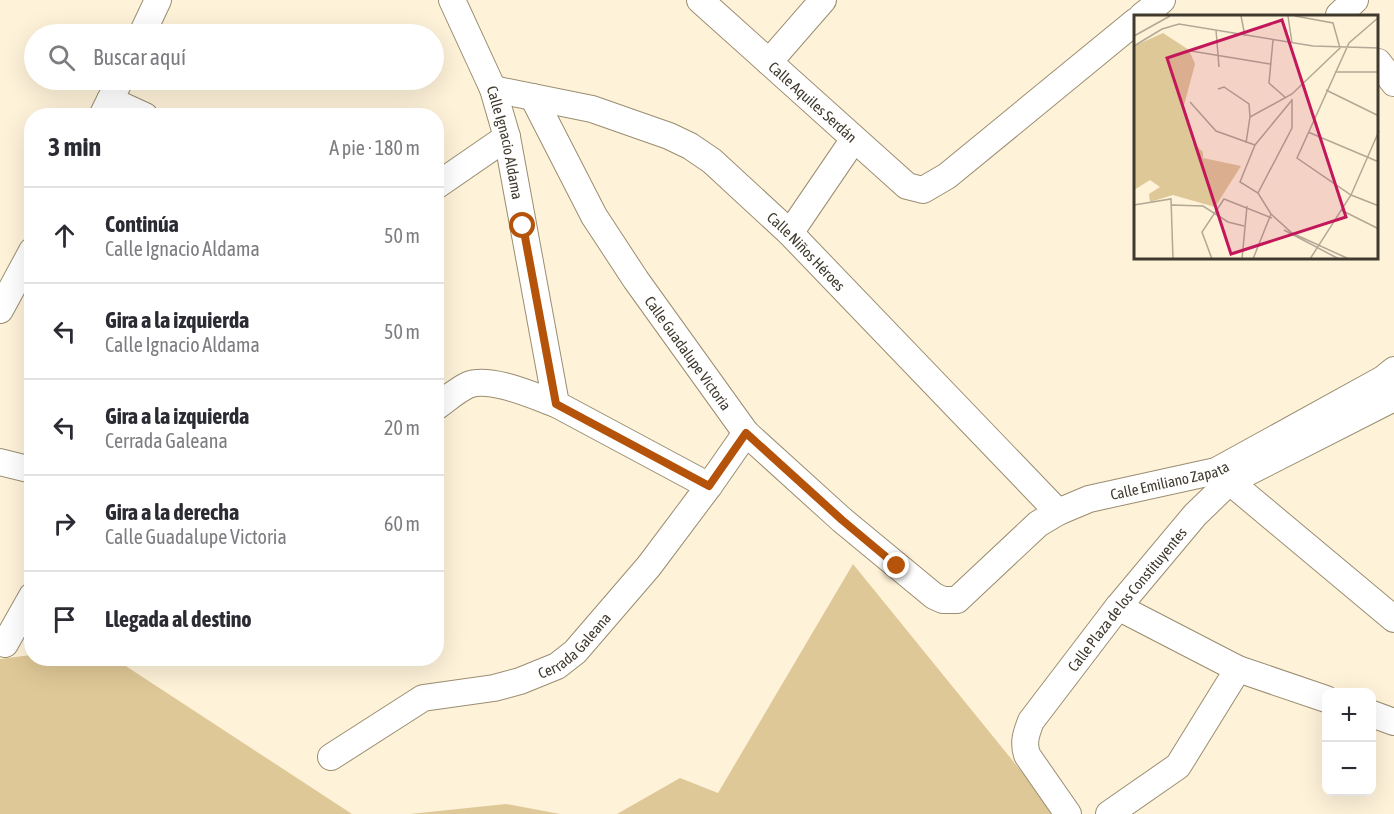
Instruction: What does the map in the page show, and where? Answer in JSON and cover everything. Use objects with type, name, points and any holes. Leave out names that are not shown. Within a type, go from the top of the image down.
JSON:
[{"type":"street","points":[[147,24],[158,0]]},
{"type":"street","name":"Calle Ignacio Aldama","points":[[452,0],[493,89],[507,137],[556,404]]},
{"type":"street","name":"Calle Aquiles Serdán","points":[[700,0],[907,186],[923,190],[947,176],[1134,23]]},
{"type":"street","points":[[769,62],[823,0]]},
{"type":"street","points":[[1143,15],[1162,0]]},
{"type":"street","points":[[1379,64],[1394,83]]},
{"type":"street","name":"Calle Niños Héroes","points":[[493,89],[592,109],[658,132],[690,146],[712,161],[790,233],[1058,512]]},
{"type":"street","name":"Calle Guadalupe Victoria","points":[[533,97],[594,216],[636,280],[746,433],[842,520],[934,596],[943,600],[957,600]]},
{"type":"street","points":[[111,98],[130,108]]},
{"type":"street","points":[[444,180],[507,137]]},
{"type":"street","points":[[790,233],[854,139]]},
{"type":"street","points":[[0,310],[18,261]]},
{"type":"street","name":"Calle Emiliano Zapata","points":[[1223,477],[1383,380],[1394,370]]},
{"type":"street","points":[[444,401],[466,386],[476,383],[516,390],[556,404],[709,486]]},
{"type":"street","name":"Calle Emiliano Zapata","points":[[957,600],[1038,524],[1058,512],[1089,499],[1223,477],[1394,398]]},
{"type":"street","name":"Cerrada Galeana","points":[[332,757],[423,698],[494,688],[520,681],[557,666],[575,652],[590,638],[649,566],[746,433]]},
{"type":"street","points":[[0,462],[24,468]]},
{"type":"street","points":[[1223,477],[1394,619]]},
{"type":"street","name":"Calle Plaza de los Constituyentes","points":[[1068,814],[1027,755],[1024,745],[1031,721],[1118,607],[1195,515],[1223,477]]},
{"type":"street","points":[[1118,607],[1238,669],[1322,698]]},
{"type":"street","points":[[5,644],[24,610]]},
{"type":"street","points":[[1109,814],[1178,766],[1238,669]]},
{"type":"street","points":[[1376,716],[1394,722]]},
{"type":"shaded area","points":[[853,564],[1056,814],[617,814],[680,778],[718,793]]},
{"type":"shaded area","points":[[24,656],[24,666],[126,666],[352,814],[0,814],[0,659]]},
{"type":"shaded area","points":[[506,804],[560,814],[410,814]]},
{"type":"route","points":[[523,226],[556,404],[709,486],[746,433],[842,520],[897,566]]}]
